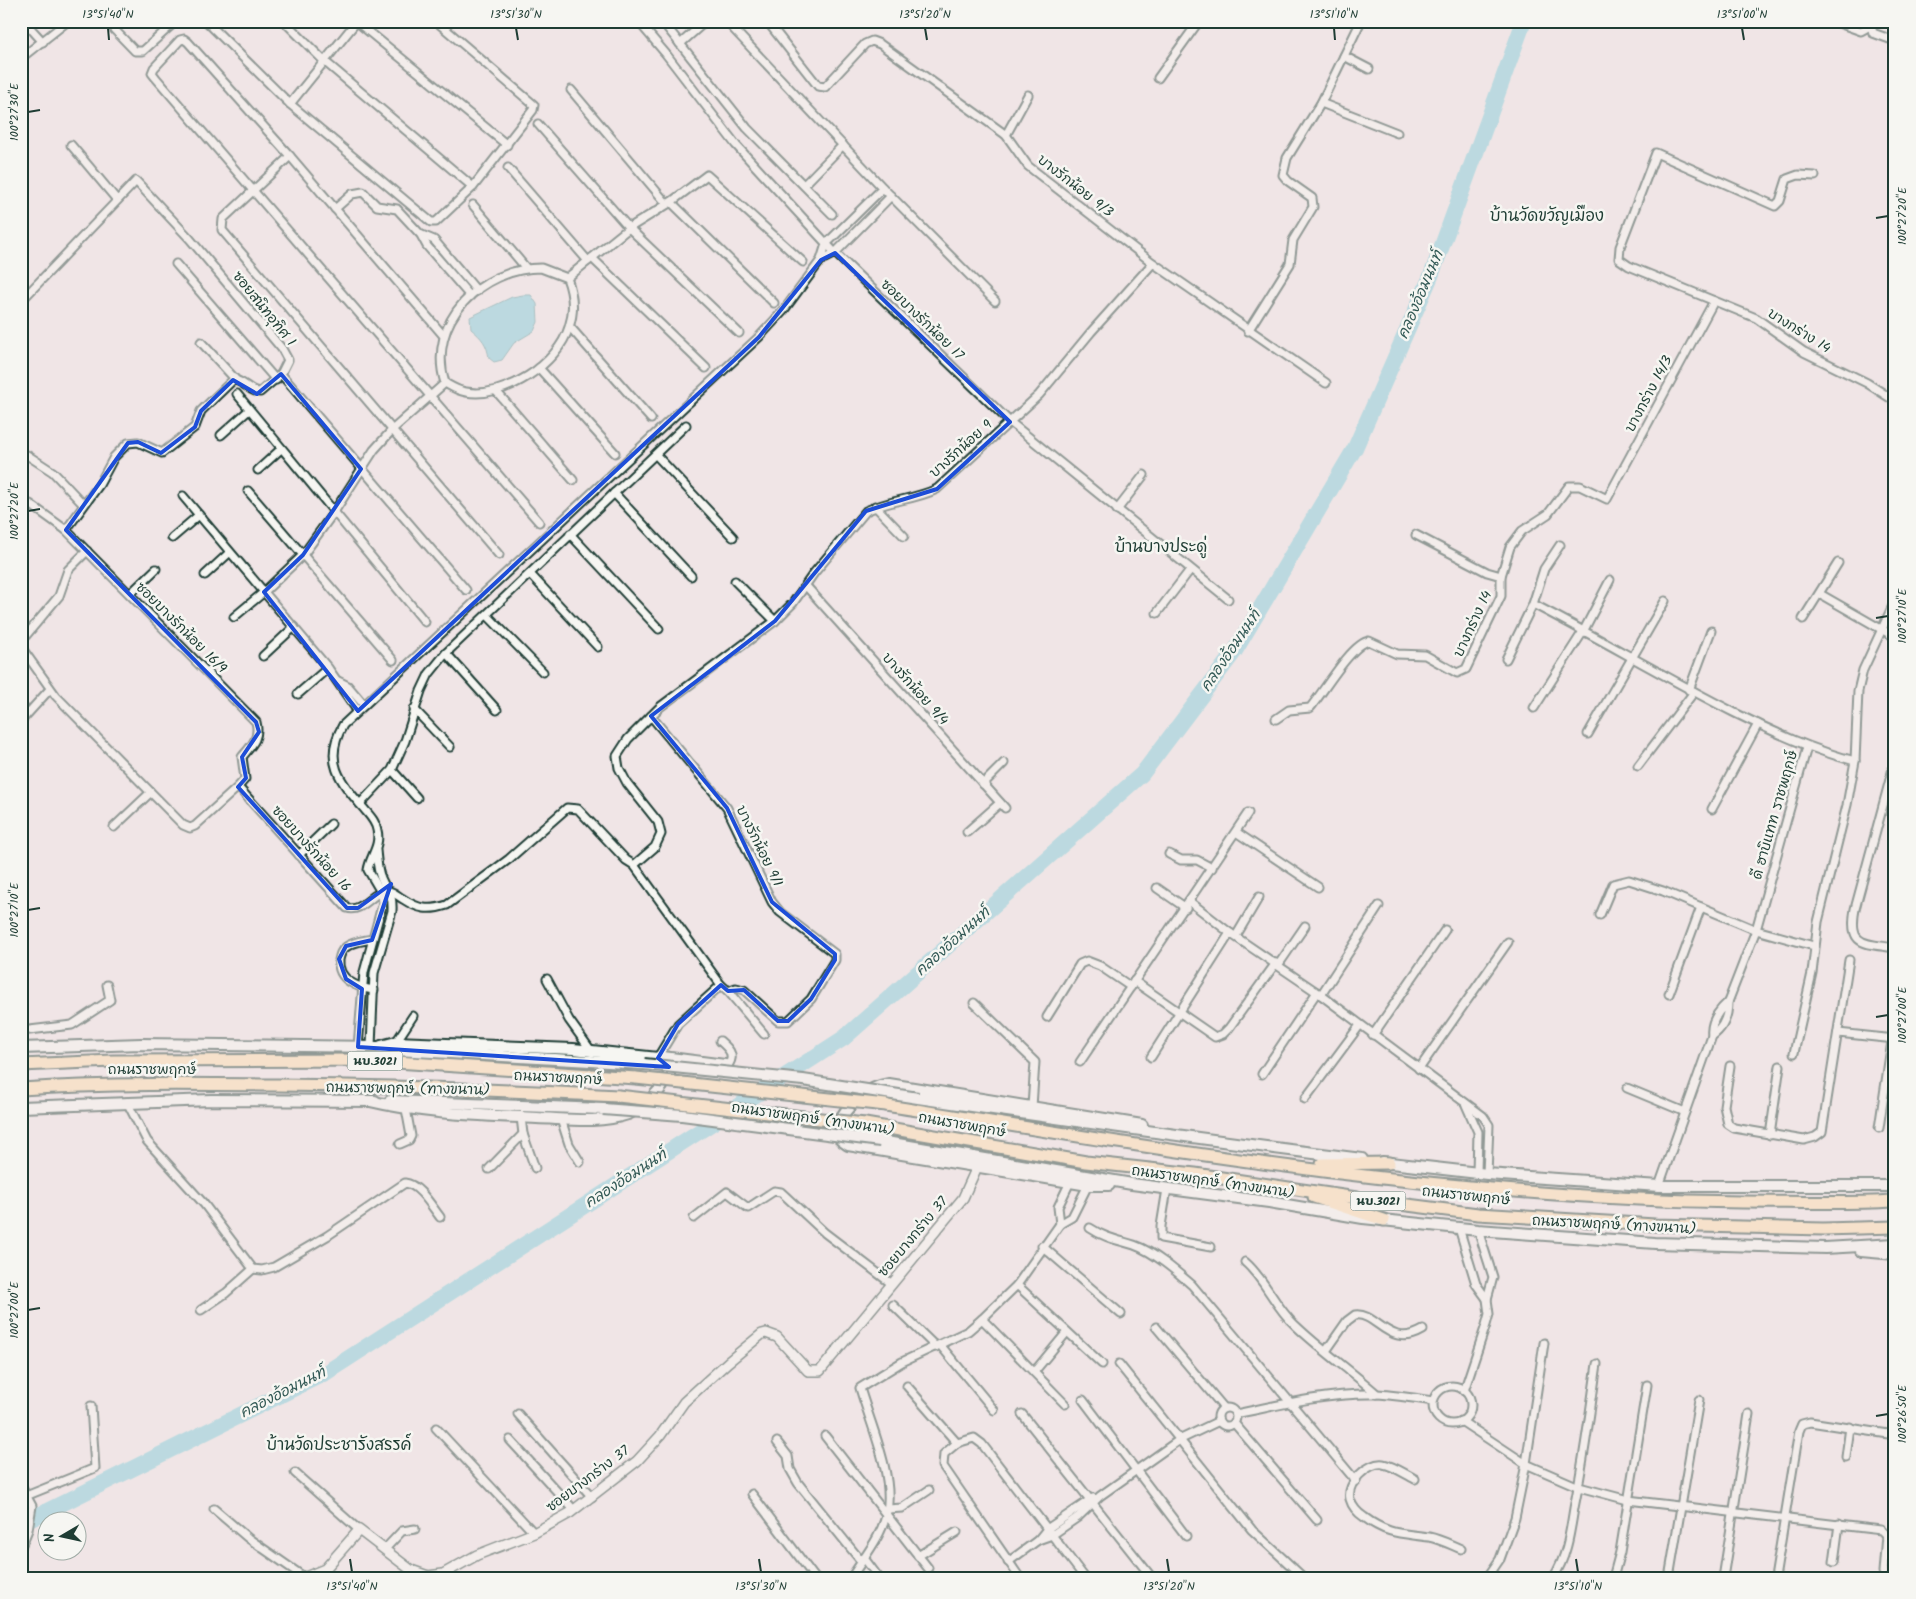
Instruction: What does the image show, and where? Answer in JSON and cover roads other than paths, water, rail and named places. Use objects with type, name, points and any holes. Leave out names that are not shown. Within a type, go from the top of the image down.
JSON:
[{"type":"main road","points":[[370,1101],[406,1110],[589,1121],[622,1116],[641,1107],[659,1091],[669,1075],[668,1064],[659,1056],[396,1042],[374,1047]]},
{"type":"main road","name":"นบ.3021","points":[[21,1048],[75,1045],[374,1047],[397,1050],[644,1064],[803,1080],[1111,1127],[1181,1134],[1389,1163],[1482,1173],[1659,1186],[1895,1186]]},
{"type":"main road","name":"ถนนราชพฤกษ์","points":[[21,1065],[113,1061],[366,1060],[636,1078],[886,1106],[1104,1140],[1480,1189],[1656,1201],[1895,1201]]},
{"type":"main road","points":[[1132,1184],[1088,1185],[848,1145],[837,1133],[837,1126],[848,1109],[863,1095],[878,1086],[889,1084],[1116,1119],[1181,1134]]},
{"type":"main road","name":"ถนนราชพฤกษ์","points":[[21,1089],[102,1085],[475,1088],[618,1096],[865,1124],[1086,1162],[1195,1174],[1478,1214],[1655,1225],[1823,1229],[1895,1227]]},
{"type":"main road","name":"ถนนราชพฤกษ์ (ทางขนาน)","points":[[21,1107],[211,1100],[370,1101],[603,1109],[682,1115],[880,1141],[1132,1184],[1384,1220],[1478,1230],[1655,1243],[1825,1248],[1895,1244]]},
{"type":"main road","points":[[1285,1165],[1389,1163]]},
{"type":"main road","points":[[1282,1187],[1384,1220]]},
{"type":"main road","points":[[1825,1248],[1895,1254]]},
{"type":"street","points":[[24,21],[43,42]]},
{"type":"street","points":[[21,58],[68,21]]},
{"type":"street","points":[[106,21],[135,51],[139,52],[143,51],[176,21]]},
{"type":"street","points":[[206,21],[290,104],[431,222],[441,220],[472,187],[508,145],[533,110],[534,105],[436,21]]},
{"type":"street","points":[[284,21],[324,60],[472,187]]},
{"type":"street","points":[[290,104],[356,21],[508,145]]},
{"type":"street","name":"ซอยบางรักน้อย 17","points":[[638,21],[666,54],[736,145],[835,253],[1010,422],[1228,599]]},
{"type":"street","points":[[662,21],[747,128],[832,214]]},
{"type":"street","points":[[680,44],[706,21]]},
{"type":"street","points":[[726,21],[883,188],[996,301]]},
{"type":"street","name":"บางรักน้อย 9/3","points":[[767,21],[818,86],[825,88],[831,84],[865,44],[872,41],[880,44],[1006,135],[1028,166],[1153,263],[1248,331],[1326,383]]},
{"type":"street","points":[[1158,78],[1199,21]]},
{"type":"street","points":[[1248,331],[1290,264],[1293,240],[1314,207],[1312,198],[1288,181],[1283,175],[1287,158],[1321,103],[1361,21]]},
{"type":"street","points":[[1833,21],[1861,31],[1870,23],[1873,33],[1895,41]]},
{"type":"street","points":[[443,335],[290,156],[188,42],[184,39],[180,40],[154,68],[152,73],[539,522]]},
{"type":"street","points":[[1344,56],[1369,69]]},
{"type":"street","points":[[571,90],[669,203],[774,303]]},
{"type":"street","points":[[1006,135],[1028,95]]},
{"type":"street","points":[[1321,103],[1397,133]]},
{"type":"street","points":[[538,124],[629,228],[739,333]]},
{"type":"street","points":[[71,145],[117,200]]},
{"type":"street","points":[[804,185],[843,145]]},
{"type":"street","name":"บางกร่าง 14","points":[[1815,176],[1792,176],[1787,180],[1780,201],[1775,206],[1656,153],[1620,247],[1619,259],[1629,266],[1756,318],[1804,352],[1867,383],[1895,401]]},
{"type":"street","points":[[290,156],[223,219],[222,230],[499,555]]},
{"type":"street","points":[[508,168],[590,260],[706,368]]},
{"type":"street","points":[[567,278],[629,228],[669,203],[703,176],[710,176],[803,262]]},
{"type":"street","name":"ซอยสนิทอุทิศ 1","points":[[21,301],[136,181],[190,239],[282,349],[288,364],[278,377]]},
{"type":"street","points":[[764,1034],[722,985],[634,865],[626,860],[580,811],[572,807],[567,808],[509,859],[446,905],[436,909],[416,908],[390,891],[382,880],[376,849],[377,827],[342,781],[335,767],[333,754],[336,737],[343,725],[357,710],[759,337],[784,310],[820,260],[826,244],[883,188]]},
{"type":"street","points":[[335,209],[352,194],[363,192],[377,206],[397,209],[421,235],[427,246],[470,296]]},
{"type":"street","points":[[820,260],[835,253],[891,196]]},
{"type":"street","points":[[474,205],[526,268]]},
{"type":"street","points":[[421,235],[434,240],[477,291]]},
{"type":"street","name":"บางรักน้อย 9","points":[[651,716],[775,621],[794,603],[866,510],[875,506],[925,495],[937,489],[1047,386],[1091,332],[1153,263]]},
{"type":"street","points":[[176,264],[361,469],[466,590]]},
{"type":"street","points":[[445,382],[440,355],[443,335],[454,316],[470,296],[506,273],[526,268],[547,270],[567,278]]},
{"type":"street","points":[[445,382],[467,392],[496,391],[514,384],[539,368],[555,352],[570,327],[573,304],[567,278]]},
{"type":"street","name":"บางกร่าง 14/3","points":[[1607,499],[1714,301]]},
{"type":"street","points":[[570,327],[651,419]]},
{"type":"street","points":[[201,342],[236,380],[256,392],[278,377]]},
{"type":"street","points":[[539,368],[614,453]]},
{"type":"street","points":[[66,530],[83,504],[100,486],[114,457],[128,443],[138,442],[159,453],[171,447],[195,427],[201,411],[236,380]]},
{"type":"street","points":[[234,617],[303,555],[334,512],[361,469],[393,429],[445,382]]},
{"type":"street","points":[[496,391],[573,480]]},
{"type":"street","points":[[237,394],[425,622]]},
{"type":"street","points":[[221,435],[249,410]]},
{"type":"street","points":[[360,804],[392,770],[406,741],[414,709],[429,674],[446,653],[686,425]]},
{"type":"street","points":[[258,470],[281,449]]},
{"type":"street","points":[[27,455],[53,472],[83,504]]},
{"type":"street","points":[[656,455],[733,537]]},
{"type":"street","points":[[1117,510],[1144,475]]},
{"type":"street","name":"บางกร่าง 14","points":[[1276,719],[1290,710],[1310,708],[1353,652],[1364,642],[1369,641],[1397,654],[1425,655],[1457,674],[1462,672],[1469,664],[1500,600],[1502,590],[1501,576],[1510,547],[1522,531],[1548,514],[1569,486],[1580,486],[1607,499]]},
{"type":"street","points":[[248,491],[393,660]]},
{"type":"street","points":[[614,493],[691,576]]},
{"type":"street","points":[[183,496],[229,553],[328,668],[338,681],[342,691],[357,710]]},
{"type":"street","name":"ซอยบางรักน้อย 16/9","points":[[30,504],[66,530],[256,722],[259,732],[255,741],[242,757],[245,779],[238,787]]},
{"type":"street","points":[[875,506],[904,536]]},
{"type":"street","points":[[172,538],[199,515]]},
{"type":"street","points":[[570,534],[659,629]]},
{"type":"street","points":[[1416,535],[1487,572],[1501,576]]},
{"type":"street","points":[[1506,659],[1533,604],[1539,580],[1560,545]]},
{"type":"street","points":[[87,551],[68,570],[59,596],[21,644],[50,689],[182,825],[190,828],[238,787]]},
{"type":"street","points":[[205,575],[229,553]]},
{"type":"street","points":[[1803,619],[1838,563]]},
{"type":"street","points":[[130,594],[156,569]]},
{"type":"street","points":[[1157,613],[1190,570]]},
{"type":"street","points":[[530,574],[598,647]]},
{"type":"street","points":[[1534,708],[1584,630],[1610,580]]},
{"type":"street","points":[[735,581],[775,621]]},
{"type":"street","name":"บางรักน้อย 9/4","points":[[806,586],[1002,806],[967,832]]},
{"type":"street","points":[[1820,594],[1895,637]]},
{"type":"street","points":[[1588,734],[1665,601]]},
{"type":"street","points":[[1794,1053],[1812,973],[1814,946],[1847,805],[1855,761],[1858,692],[1863,670],[1895,601]]},
{"type":"street","points":[[1533,604],[1584,630],[1631,659],[1691,691],[1807,747]]},
{"type":"street","points":[[487,615],[543,672]]},
{"type":"street","points":[[263,656],[294,627]]},
{"type":"street","points":[[1638,766],[1691,691],[1711,631]]},
{"type":"street","points":[[446,653],[497,710]]},
{"type":"street","points":[[298,694],[328,668]]},
{"type":"street","points":[[338,681],[348,686],[364,705]]},
{"type":"street","points":[[21,721],[50,689]]},
{"type":"street","points":[[414,709],[450,746]]},
{"type":"street","points":[[634,865],[655,847],[661,834],[658,822],[627,783],[619,768],[617,756],[628,740],[651,716]]},
{"type":"street","name":"บางรักน้อย 9/1","points":[[651,716],[727,808],[772,902],[780,912],[835,954],[835,960],[811,999],[788,1021],[778,1022],[744,990],[736,988],[728,991]]},
{"type":"street","points":[[1712,809],[1758,724]]},
{"type":"street","name":"ดี ฮาบิแทท ราชพฤกษ์","points":[[1659,1186],[1712,1036],[1720,1031],[1728,1013],[1728,1002],[1756,930],[1807,747],[1855,761]]},
{"type":"street","points":[[1895,761],[1892,782],[1855,909],[1853,932],[1857,940],[1862,943],[1895,948]]},
{"type":"street","points":[[983,784],[1004,763]]},
{"type":"street","points":[[392,770],[416,798]]},
{"type":"street","name":"ซอยบางรักน้อย 16","points":[[238,787],[348,908],[358,908],[381,892],[390,891]]},
{"type":"street","points":[[114,827],[150,793]]},
{"type":"street","points":[[1080,1062],[1248,814]]},
{"type":"street","points":[[299,855],[331,824]]},
{"type":"street","points":[[1236,832],[1318,886]]},
{"type":"street","points":[[358,1047],[362,989],[372,939],[382,910],[381,892],[368,870],[369,862],[376,849]]},
{"type":"street","points":[[1169,854],[1181,860],[1197,860],[1212,868]]},
{"type":"street","points":[[1600,915],[1613,884],[1629,880],[1756,930],[1814,946]]},
{"type":"street","points":[[1157,888],[1233,934],[1319,993],[1483,1116],[1489,1125],[1482,1173]]},
{"type":"street","points":[[374,1047],[374,973],[392,911],[390,891]]},
{"type":"street","points":[[1150,1057],[1259,897]]},
{"type":"street","points":[[1262,1074],[1379,906]]},
{"type":"street","points":[[1669,994],[1701,907]]},
{"type":"street","points":[[1047,1017],[1080,964],[1087,961],[1100,966],[1180,1012],[1215,1036],[1223,1034],[1305,926]]},
{"type":"street","points":[[1373,1035],[1445,930]]},
{"type":"street","points":[[372,939],[346,946],[339,959],[340,970],[346,979],[362,989],[374,990]]},
{"type":"street","points":[[1419,1068],[1508,942]]},
{"type":"street","points":[[1730,1066],[1724,1106],[1728,1124],[1804,1140],[1815,1137],[1822,1132],[1849,960]]},
{"type":"street","points":[[547,979],[569,1020],[592,1052]]},
{"type":"street","points":[[21,1031],[72,1025],[104,1006],[110,1000],[107,985]]},
{"type":"street","points":[[720,1041],[730,1050],[732,1056],[729,1064],[659,1056],[678,1024],[722,985]]},
{"type":"street","points":[[974,1003],[1034,1062],[1032,1107]]},
{"type":"street","points":[[396,1042],[413,1016]]},
{"type":"street","points":[[1879,1128],[1894,1039],[1895,1021]]},
{"type":"street","points":[[1305,1099],[1360,1025]]},
{"type":"street","points":[[1838,1033],[1894,1039]]},
{"type":"street","points":[[1770,1134],[1780,1066]]},
{"type":"street","points":[[1627,1088],[1685,1112]]},
{"type":"street","points":[[128,1102],[146,1141],[204,1204],[253,1269],[262,1270],[274,1267],[327,1236],[405,1184],[411,1184],[416,1188],[440,1217]]},
{"type":"street","points":[[1464,1102],[1478,1132],[1482,1173]]},
{"type":"street","points":[[400,1144],[409,1140],[411,1136],[406,1110]]},
{"type":"street","points":[[521,1117],[523,1134],[535,1168]]},
{"type":"street","points":[[561,1119],[569,1144],[580,1162]]},
{"type":"street","points":[[489,1169],[523,1134]]},
{"type":"street","name":"ซอยบางกร่าง 37","points":[[359,1530],[411,1570],[420,1575],[436,1576],[477,1555],[534,1533],[574,1510],[592,1497],[637,1461],[669,1426],[684,1402],[762,1334],[766,1333],[776,1337],[808,1371],[820,1370],[963,1198],[978,1167]]},
{"type":"street","points":[[1060,1224],[1058,1207],[1070,1182]]},
{"type":"street","points":[[851,1578],[880,1532],[887,1511],[888,1487],[884,1466],[860,1388],[902,1362],[939,1347],[968,1331],[982,1320],[1017,1285],[1042,1246],[1060,1224],[1072,1217],[1088,1185]]},
{"type":"street","points":[[1167,1189],[1160,1233],[1161,1238],[1211,1247]]},
{"type":"street","points":[[694,1218],[727,1192],[748,1208],[774,1192],[781,1192],[825,1233],[892,1284]]},
{"type":"street","points":[[1090,1228],[1102,1237],[1135,1245],[1179,1274],[1192,1285],[1356,1481]]},
{"type":"street","points":[[1460,1228],[1476,1284],[1487,1299]]},
{"type":"street","points":[[1464,1391],[1489,1314],[1487,1299],[1493,1277],[1478,1230]]},
{"type":"street","points":[[1042,1246],[1121,1314]]},
{"type":"street","points":[[1245,1262],[1262,1279],[1276,1304],[1294,1325],[1377,1394]]},
{"type":"street","points":[[201,1310],[226,1293],[253,1269]]},
{"type":"street","points":[[1017,1285],[1102,1364]]},
{"type":"street","points":[[893,1305],[939,1347],[994,1410]]},
{"type":"street","points":[[1326,1351],[1348,1321],[1355,1315],[1363,1316],[1389,1333],[1414,1336],[1423,1330]]},
{"type":"street","points":[[982,1320],[1064,1404]]},
{"type":"street","points":[[1156,1326],[1224,1408]]},
{"type":"street","points":[[1034,1372],[1067,1332]]},
{"type":"street","points":[[1487,1578],[1500,1559],[1509,1540],[1526,1464],[1544,1344]]},
{"type":"street","points":[[1119,1364],[1252,1530],[1304,1578]]},
{"type":"street","points":[[1553,1578],[1563,1562],[1567,1547],[1579,1487],[1598,1364]]},
{"type":"street","points":[[1613,1578],[1647,1385]]},
{"type":"street","points":[[907,1386],[957,1443]]},
{"type":"street","points":[[1454,1386],[1464,1391],[1470,1402],[1469,1411],[1461,1421],[1453,1424],[1441,1420],[1435,1414],[1433,1401],[1439,1391],[1445,1387],[1454,1386]]},
{"type":"street","points":[[1236,1414],[1288,1402],[1349,1395],[1377,1394],[1433,1401]]},
{"type":"street","points":[[1083,1400],[1134,1470],[1186,1536]]},
{"type":"street","points":[[1669,1578],[1699,1400]]},
{"type":"street","points":[[26,1496],[95,1468],[91,1406]]},
{"type":"street","points":[[1234,1423],[1226,1426],[1219,1421],[1218,1413],[1224,1408],[1230,1408],[1236,1414]]},
{"type":"street","points":[[518,1414],[592,1497]]},
{"type":"street","points":[[1022,1414],[1149,1574]]},
{"type":"street","points":[[1234,1423],[1236,1414]]},
{"type":"street","points":[[1723,1578],[1749,1414]]},
{"type":"street","points":[[1008,1562],[1134,1470],[1179,1440],[1219,1421]]},
{"type":"street","points":[[1461,1421],[1484,1434],[1526,1464],[1579,1487],[1628,1500],[1874,1528],[1886,1535],[1883,1572]]},
{"type":"street","points":[[1775,1578],[1799,1431],[1802,1424],[1810,1422],[1895,1435]]},
{"type":"street","points":[[1234,1423],[1317,1520]]},
{"type":"street","points":[[1846,1457],[1850,1427]]},
{"type":"street","points":[[436,1428],[534,1533]]},
{"type":"street","points":[[825,1436],[887,1511],[928,1568]]},
{"type":"street","points":[[1020,1578],[942,1466],[944,1454],[957,1443],[969,1438],[978,1440],[997,1462],[1085,1578]]},
{"type":"street","points":[[510,1440],[574,1510]]},
{"type":"street","points":[[777,1442],[788,1456],[790,1469],[798,1483],[862,1560],[880,1578]]},
{"type":"street","points":[[1415,1479],[1383,1464],[1365,1468],[1350,1492],[1350,1499],[1355,1509],[1363,1517],[1382,1528],[1398,1534],[1428,1537],[1461,1549]]},
{"type":"street","points":[[214,1509],[248,1538],[303,1577],[325,1569],[359,1530],[294,1473]]},
{"type":"street","points":[[21,1486],[32,1506],[22,1546]]},
{"type":"street","points":[[887,1511],[902,1508],[929,1490]]},
{"type":"street","points":[[752,1494],[815,1578]]},
{"type":"street","points":[[1834,1562],[1838,1524]]},
{"type":"street","points":[[385,1549],[402,1531],[415,1529]]},
{"type":"street","points":[[918,1556],[958,1532]]},
{"type":"water","points":[[531,295],[537,304],[538,322],[534,331],[514,343],[502,360],[494,362],[489,358],[483,342],[471,329],[470,317],[512,297]]},
{"type":"waterway","name":"คลองอ้อมนนท์","points":[[21,1524],[327,1372],[844,1038],[1142,774],[1235,651],[1355,448],[1431,276],[1524,21]]},
{"type":"district","name":"บ้านวัดขวัญเมือง","points":[[1547,216]]},
{"type":"district","name":"บ้านบางประดู่","points":[[1161,547]]},
{"type":"district","name":"บ้านวัดประชารังสรรค์","points":[[339,1445]]}]
